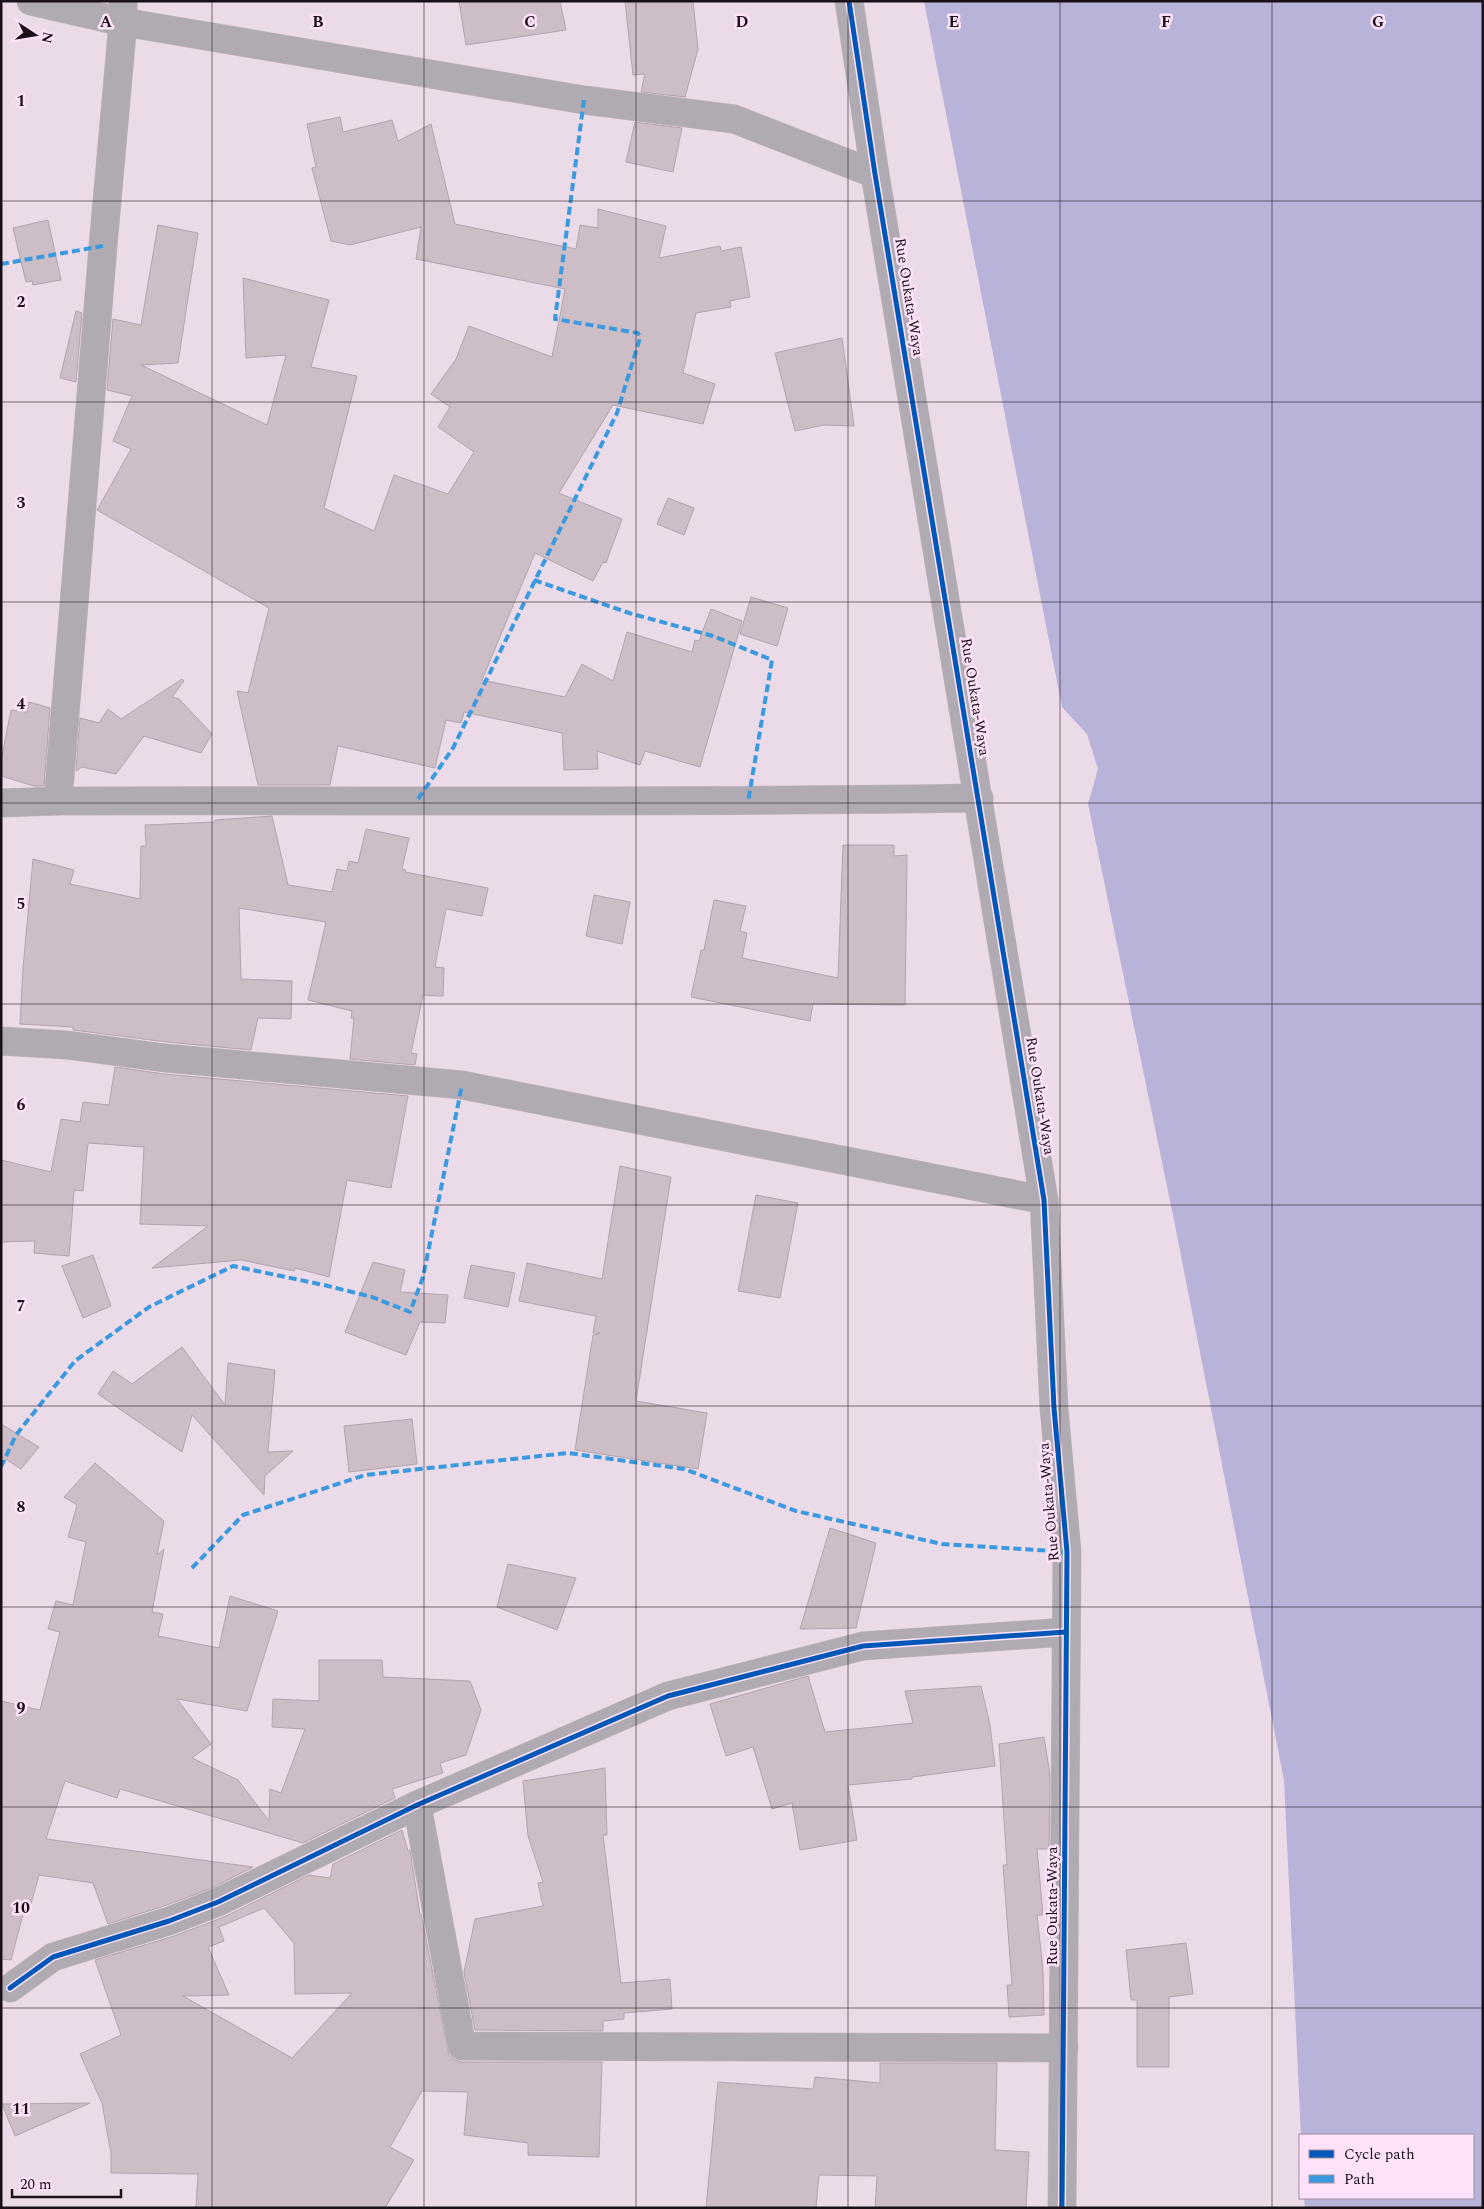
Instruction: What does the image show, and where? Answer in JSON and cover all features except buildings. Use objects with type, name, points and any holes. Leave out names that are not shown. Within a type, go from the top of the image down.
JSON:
[{"type":"street","points":[[31,1],[123,11],[584,100],[734,120],[875,174]]},
{"type":"street","name":"Rue Oukata-Waya","points":[[849,1],[875,174],[1044,1200],[1054,1408],[1067,1552],[1062,2208]]},
{"type":"street","points":[[58,800],[102,246],[123,11]]},
{"type":"street","points":[[1,803],[58,800],[428,799],[748,802],[979,798]]},
{"type":"street","points":[[1,1041],[462,1085],[1044,1200]]},
{"type":"street","points":[[10,1988],[53,1957],[168,1922],[218,1902],[417,1805],[668,1696],[862,1646],[1066,1632]]},
{"type":"street","points":[[417,1805],[462,2046],[1064,2048]]},
{"type":"shaded area","points":[[924,1],[1483,1],[1483,2208],[1305,2208],[1304,2199],[1474,2199],[1474,2134],[1301,2134],[1284,1780],[1174,1220],[1088,804],[1098,769],[1087,734],[1062,707]]},
{"type":"marked path","points":[[418,799],[453,748],[617,413],[640,338],[638,333],[555,319],[584,100]]},
{"type":"marked path","points":[[1,264],[103,246]]},
{"type":"marked path","points":[[534,580],[629,613],[713,636],[772,660],[748,802]]},
{"type":"marked path","points":[[1,1467],[16,1435],[75,1361],[149,1307],[233,1266],[372,1297],[410,1312],[423,1277],[462,1085]]},
{"type":"marked path","points":[[192,1568],[243,1515],[365,1475],[568,1453],[684,1469],[796,1511],[942,1544],[1067,1552]]},
{"type":"cycle path","points":[[849,1],[875,174],[1044,1200],[1054,1408],[1067,1552],[1062,2208]]},
{"type":"cycle path","points":[[10,1988],[53,1957],[169,1921],[218,1902],[417,1805],[668,1696],[863,1646],[1066,1632]]}]
